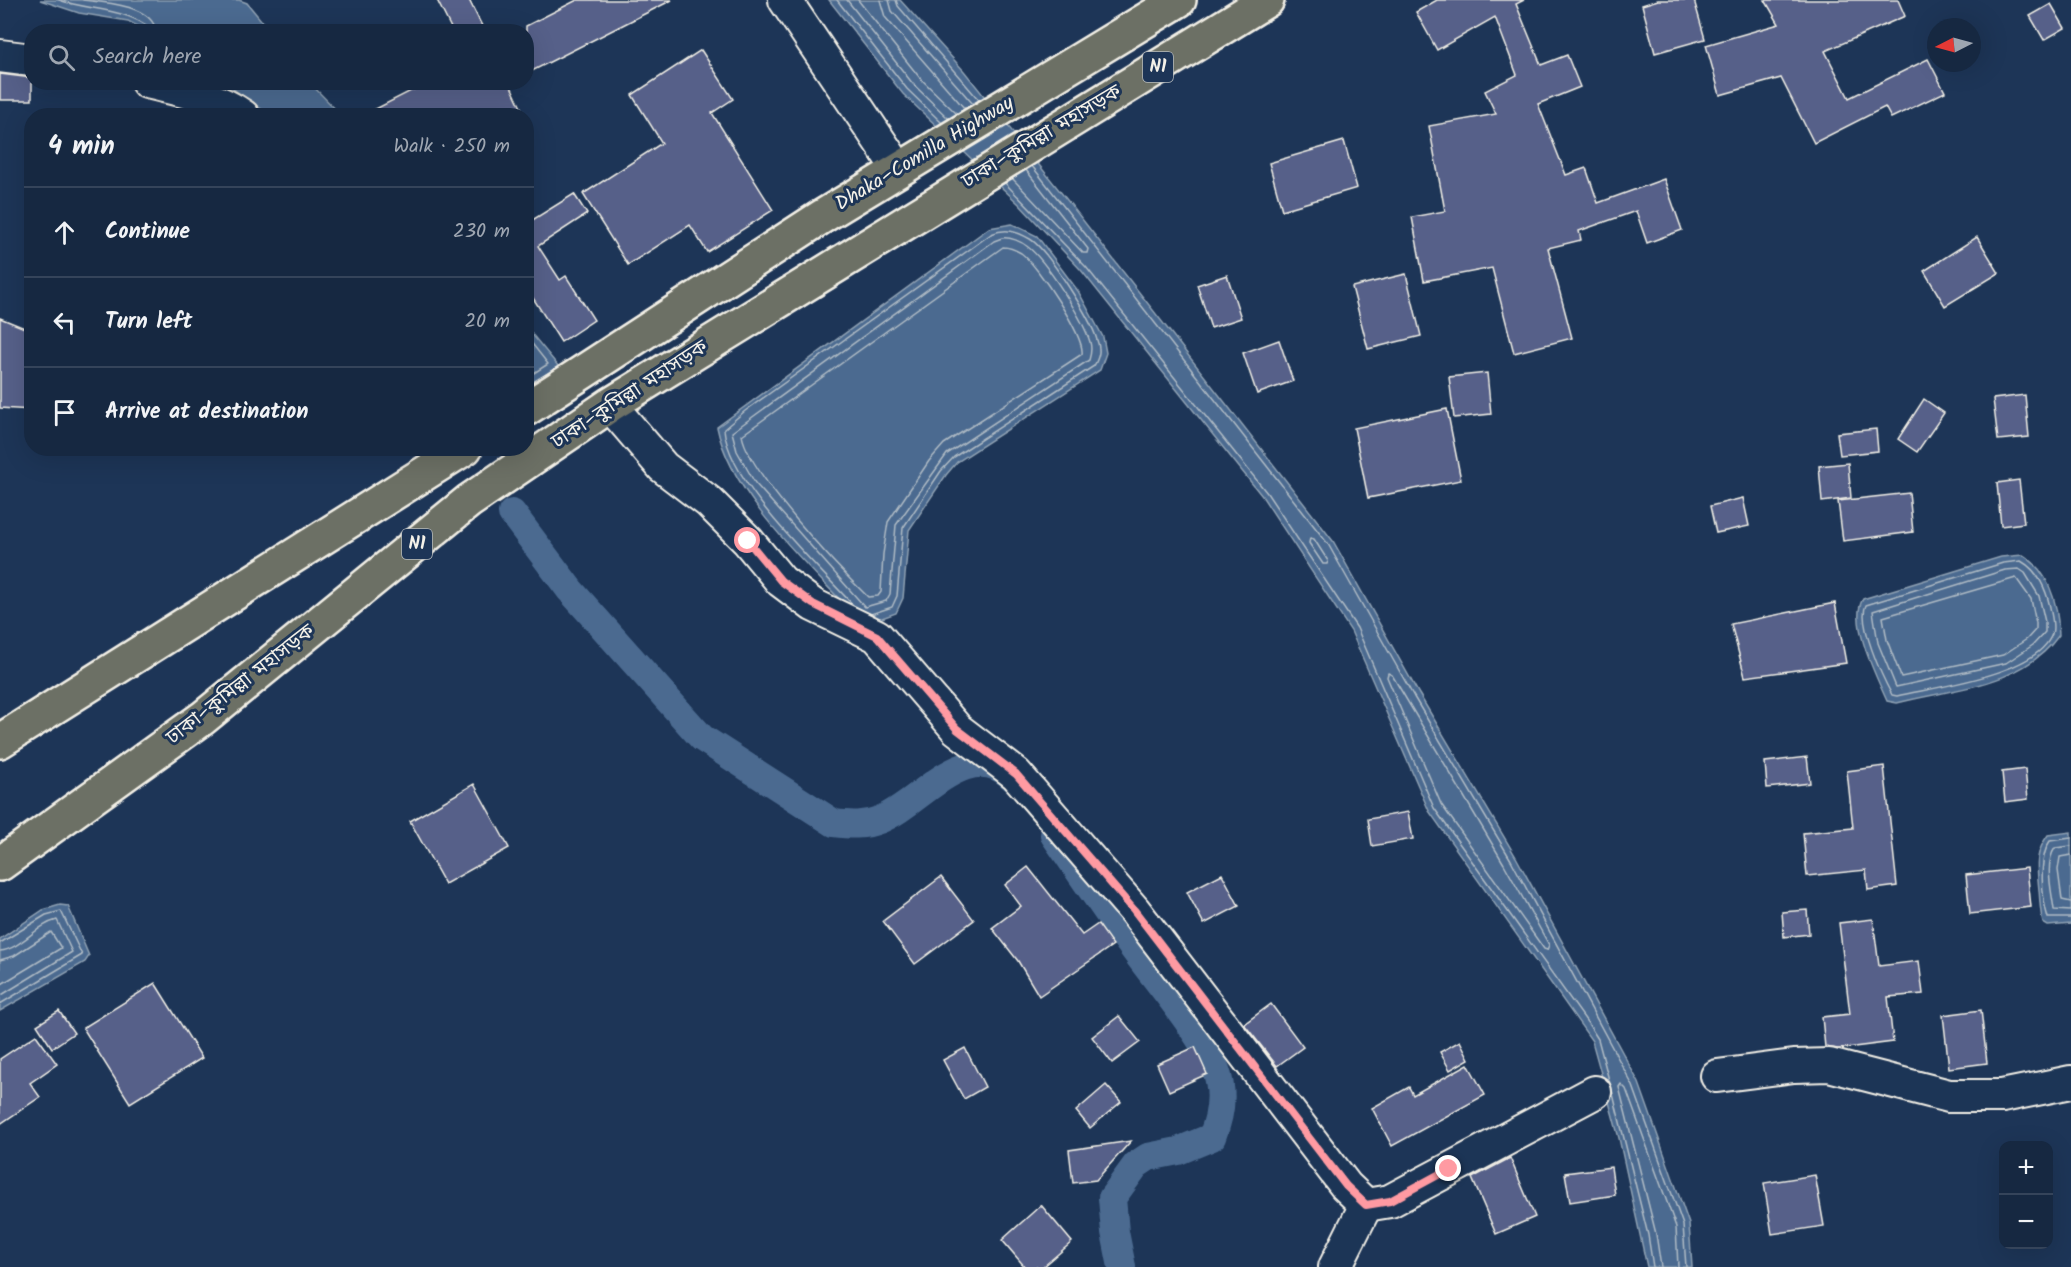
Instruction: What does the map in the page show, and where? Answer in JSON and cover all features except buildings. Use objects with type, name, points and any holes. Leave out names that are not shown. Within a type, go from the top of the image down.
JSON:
[{"type":"highway","name":"Dhaka–Comilla Highway","points":[[534,404],[823,216],[1179,0]]},
{"type":"highway","name":"ঢাকা–কুমিল্লা মহাসড়ক","points":[[0,864],[203,718],[469,501],[610,405],[949,194],[1050,136],[1083,112],[1267,0]]},
{"type":"highway","points":[[0,741],[452,456]]},
{"type":"street","points":[[785,0],[899,170]]},
{"type":"street","points":[[0,56],[24,59]]},
{"type":"street","points":[[181,90],[194,93],[226,108]]},
{"type":"street","points":[[610,405],[663,467],[709,502],[748,541],[781,581],[813,604],[877,636],[957,729],[1016,774],[1134,910],[1346,1186],[1366,1205]]},
{"type":"street","points":[[1717,1076],[1794,1066],[1828,1065],[1949,1096],[2001,1096],[2071,1082]]},
{"type":"street","points":[[1366,1205],[1390,1201],[1595,1092]]},
{"type":"street","points":[[1335,1267],[1366,1205]]},
{"type":"water","points":[[40,0],[239,0],[247,3],[264,24],[134,24],[128,21],[79,13]]},
{"type":"water","points":[[829,0],[900,0],[964,71],[1333,541],[1419,694],[1516,857],[1639,1083],[1689,1224],[1692,1267],[1647,1267],[1619,1138],[1592,1041],[1429,811],[1351,631],[1262,496],[1081,270],[1019,204],[903,94]]},
{"type":"water","points":[[235,90],[317,90],[334,108],[260,108]]},
{"type":"water","points":[[1012,224],[1037,236],[1078,291],[1103,337],[1106,353],[1100,370],[957,462],[909,530],[903,598],[896,613],[882,618],[860,621],[797,555],[756,505],[738,479],[725,453],[717,427],[989,228]]},
{"type":"water","points":[[534,337],[559,367],[534,381]]},
{"type":"water","points":[[2023,555],[2040,570],[2046,580],[2057,612],[2059,635],[2044,652],[2026,665],[1986,683],[1897,703],[1887,701],[1861,635],[1859,609],[1863,599],[2001,557]]},
{"type":"water","points":[[2071,832],[2071,924],[2048,926],[2043,923],[2041,911],[2038,855],[2048,835]]},
{"type":"water","points":[[60,905],[68,906],[89,956],[85,962],[0,1011],[0,939],[43,910]]},
{"type":"waterway","points":[[512,513],[570,590],[702,738],[834,823],[857,824],[879,820],[895,812],[944,777],[961,768],[978,764],[996,767],[1013,778]]},
{"type":"waterway","points":[[1054,835],[1202,1042],[1216,1070],[1220,1087],[1218,1120],[1212,1137],[1178,1151],[1148,1157],[1136,1165],[1112,1198],[1115,1232],[1122,1267]]},
{"type":"route","points":[[748,541],[781,581],[813,604],[877,636],[957,729],[1016,774],[1134,910],[1346,1186],[1366,1205],[1390,1201],[1449,1169]]}]
